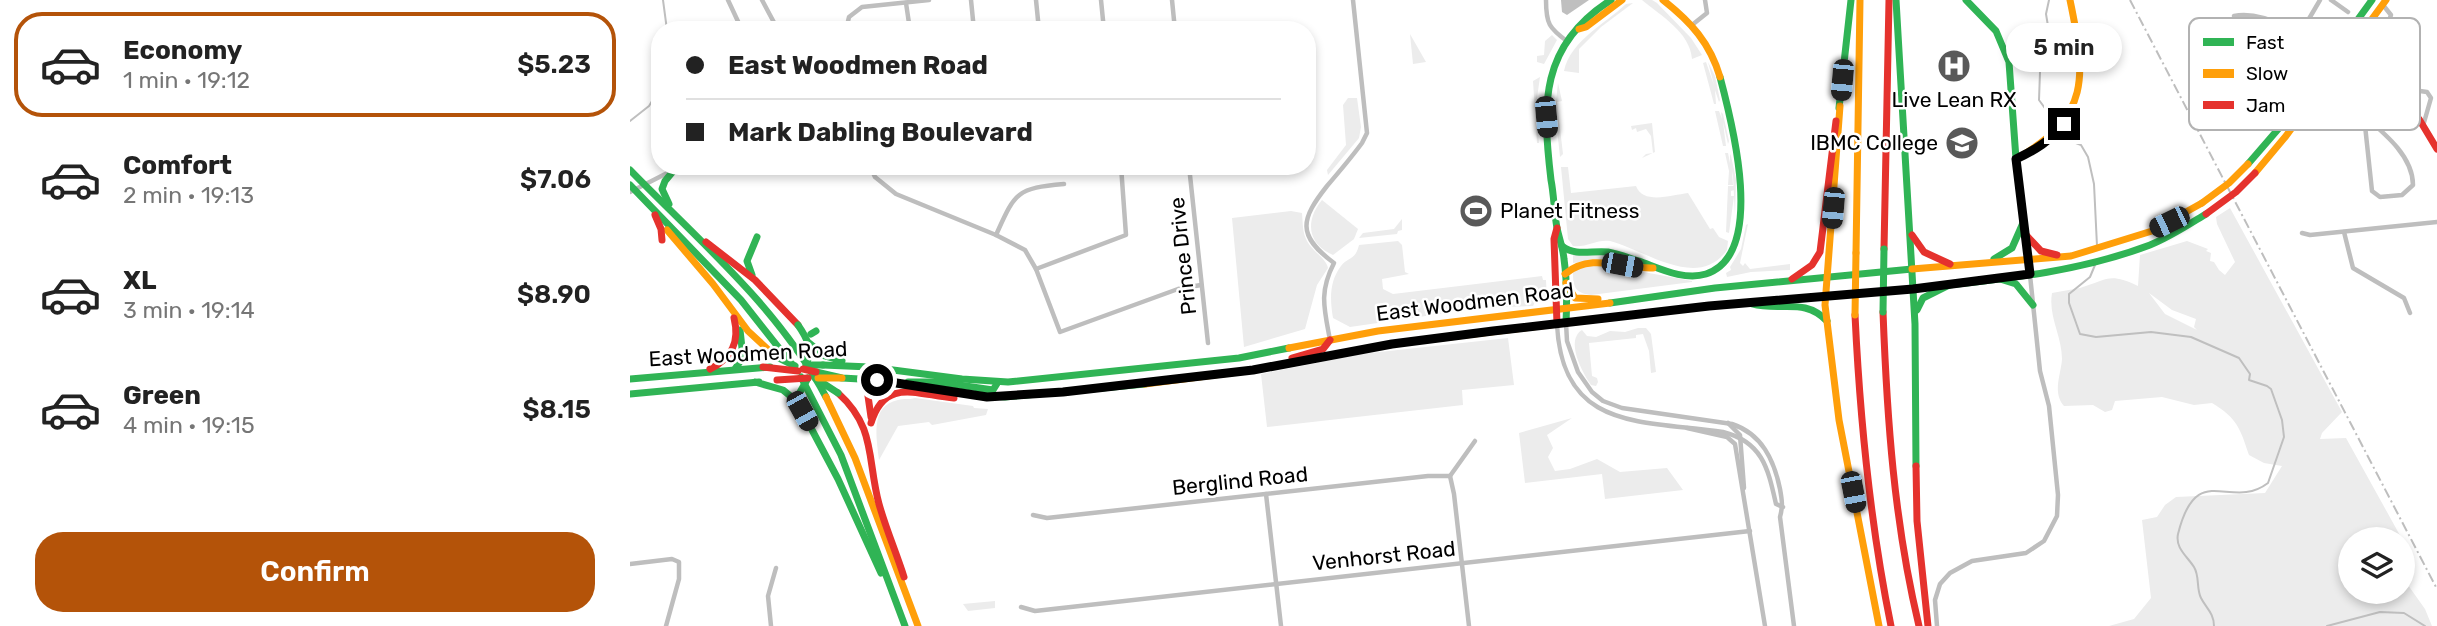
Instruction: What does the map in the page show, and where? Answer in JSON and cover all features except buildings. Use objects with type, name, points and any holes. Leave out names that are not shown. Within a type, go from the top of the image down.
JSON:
[{"type":"main road","points":[[1566,323],[1562,246],[1557,228],[1546,104],[1552,71],[1568,42],[1584,20],[1611,0]]},
{"type":"main road","points":[[1579,29],[1586,27],[1622,0]]},
{"type":"main road","points":[[1565,279],[1576,264],[1592,262],[1653,268],[1686,275],[1706,274],[1727,260],[1737,239],[1740,176],[1723,87],[1710,50],[1692,25],[1663,0]]},
{"type":"main road","points":[[1791,280],[1812,265],[1820,252],[1851,0]]},
{"type":"main road","points":[[1860,0],[1856,315],[1863,451],[1873,535],[1891,626]]},
{"type":"main road","points":[[1889,0],[1883,312],[1885,392],[1905,559],[1919,626]]},
{"type":"main road","points":[[1896,0],[1915,324],[1917,521],[1928,626]]},
{"type":"main road","points":[[1966,0],[1996,31],[2006,52],[2012,80],[2016,159],[2030,274]]},
{"type":"main road","points":[[2016,159],[2034,151],[2054,136],[2064,124],[2080,87],[2080,61],[2070,0]]},
{"type":"main road","name":"East Woodmen Road","points":[[2359,18],[2372,0]]},
{"type":"main road","name":"East Woodmen Road","points":[[2373,18],[2385,2]]},
{"type":"main road","points":[[1840,106],[1827,277],[1827,321],[1839,420],[1879,626]]},
{"type":"main road","points":[[2420,123],[2437,149]]},
{"type":"main road","name":"East Woodmen Road","points":[[630,379],[775,366],[800,368],[858,365],[971,382],[998,382],[1229,359],[1403,328],[1653,296],[1950,264],[2071,256],[2135,238],[2202,203],[2248,164],[2277,130]]},
{"type":"main road","name":"East Woodmen Road","points":[[630,394],[812,376],[877,380],[979,396],[1013,396],[1175,381],[1392,344],[1557,324],[1709,306],[1913,289],[2030,274],[2114,257],[2176,232],[2236,192],[2290,130]]},
{"type":"main road","points":[[630,170],[754,296],[788,337],[818,383],[846,436],[918,626]]},
{"type":"main road","points":[[671,175],[665,181],[662,191],[685,225],[755,280]]},
{"type":"main road","points":[[631,189],[760,320],[806,384],[846,468],[904,622]]},
{"type":"main road","points":[[651,209],[661,229],[662,240]]},
{"type":"main road","points":[[651,209],[753,338],[775,356],[800,368],[838,393],[856,410],[864,424],[874,469]]},
{"type":"main road","points":[[1992,261],[2012,248],[2024,221]]},
{"type":"main road","points":[[1557,228],[1554,239],[1557,324]]},
{"type":"main road","points":[[1910,232],[1924,252],[1950,264]]},
{"type":"main road","points":[[2026,235],[2041,251],[2062,256]]},
{"type":"main road","points":[[757,237],[746,261],[748,271],[755,280],[798,325],[811,344],[831,359],[858,365]]},
{"type":"main road","points":[[1562,246],[1572,253],[1612,253],[1646,263],[1653,268]]},
{"type":"main road","points":[[1998,278],[2017,284],[2033,305]]},
{"type":"main road","points":[[1565,279],[1573,296],[1583,300],[1644,293],[1653,296]]},
{"type":"main road","points":[[1915,324],[1917,309],[1923,298],[1951,284]]},
{"type":"main road","points":[[1749,303],[1764,308],[1807,306],[1820,312],[1827,321]]},
{"type":"main road","points":[[730,309],[741,335],[744,359],[735,369]]},
{"type":"main road","points":[[702,372],[723,362],[731,354],[736,341],[735,321]]},
{"type":"main road","points":[[788,337],[799,336]]},
{"type":"main road","points":[[1277,365],[1287,359],[1323,349],[1330,340]]},
{"type":"main road","points":[[780,379],[800,368],[811,351],[811,344]]},
{"type":"main road","points":[[802,411],[799,395],[802,386],[826,365]]},
{"type":"main road","points":[[763,367],[800,368]]},
{"type":"main road","points":[[877,380],[869,384],[867,389],[877,495],[901,566],[907,597]]},
{"type":"main road","points":[[755,382],[783,390],[794,399],[802,411],[838,479],[904,622]]},
{"type":"main road","points":[[898,383],[937,382],[993,390],[998,382]]},
{"type":"main road","points":[[998,382],[1001,390],[1013,396]]},
{"type":"main road","points":[[872,423],[877,404],[891,393],[904,392],[946,398],[979,396]]},
{"type":"street","points":[[727,0],[738,21]]},
{"type":"street","points":[[762,0],[773,21]]},
{"type":"street","points":[[848,21],[849,17],[862,7],[929,0]]},
{"type":"street","points":[[971,0],[973,21]]},
{"type":"street","points":[[1036,0],[1038,21]]},
{"type":"street","points":[[1101,0],[1103,21]]},
{"type":"street","points":[[1172,0],[1174,21]]},
{"type":"street","points":[[1330,340],[1323,299],[1324,285],[1334,263],[1312,242],[1306,220],[1311,207],[1367,133],[1353,0]]},
{"type":"street","points":[[1546,0],[1548,23],[1552,30],[1568,42]]},
{"type":"street","points":[[1692,25],[1707,13],[1705,0]]},
{"type":"street","points":[[2309,18],[2320,0]]},
{"type":"street","points":[[2332,0],[2348,12]]},
{"type":"street","points":[[906,2],[908,21]]},
{"type":"street","points":[[2385,2],[2390,18]]},
{"type":"street","points":[[2234,16],[2245,14],[2259,18]]},
{"type":"street","points":[[2420,91],[2427,92],[2431,98],[2423,126]]},
{"type":"street","points":[[2365,130],[2372,191],[2380,197],[2402,195],[2413,186],[2414,181],[2406,162],[2390,138],[2381,130]]},
{"type":"street","points":[[631,189],[664,175]]},
{"type":"street","points":[[874,175],[896,194],[996,235],[1024,250],[1036,269],[1060,332],[1178,289],[1201,285]]},
{"type":"street","points":[[1036,269],[1126,235],[1122,175]]},
{"type":"street","name":"Prince Drive","points":[[1190,175],[1208,343]]},
{"type":"street","points":[[996,235],[1009,205],[1017,195],[1030,188],[1064,184]]},
{"type":"street","points":[[2302,233],[2309,235],[2437,222]]},
{"type":"street","points":[[2344,232],[2353,268],[2404,298],[2410,313]]},
{"type":"street","points":[[1937,626],[1935,600],[1940,584],[1950,573],[1972,561],[2026,553],[2044,541],[2056,522],[2059,500],[2049,406],[2040,371],[2030,274]]},
{"type":"street","points":[[1566,323],[1567,341],[1578,372],[1592,392],[1603,401],[1622,408],[1728,423],[1748,432],[1767,451],[1775,468],[1783,506],[1780,517],[1794,626]]},
{"type":"street","points":[[1557,324],[1558,340],[1570,376],[1588,402],[1615,417],[1723,432],[1741,438],[1755,449],[1763,460],[1770,474],[1776,504],[1783,506]]},
{"type":"street","points":[[1728,423],[1741,438],[1744,492]]},
{"type":"street","points":[[1682,426],[1727,437],[1736,448],[1765,626]]},
{"type":"street","points":[[1469,626],[1450,476],[1475,441]]},
{"type":"street","name":"Berglind Road","points":[[1033,515],[1047,518],[1434,475],[1450,476]]},
{"type":"street","points":[[1266,494],[1280,626]]},
{"type":"street","name":"Venhorst Road","points":[[1021,607],[1031,611],[1044,610],[1751,531]]},
{"type":"street","points":[[630,564],[672,559],[678,562],[679,579],[666,626]]},
{"type":"street","points":[[771,626],[768,596],[776,568]]},
{"type":"shaded area","points":[[1561,0],[1589,0],[1567,15],[1562,12]]},
{"type":"shaded area","points":[[1642,0],[1657,3],[1691,38],[1702,55],[1692,59],[1690,49],[1680,33]]},
{"type":"shaded area","points":[[1633,3],[1601,27],[1579,49],[1579,73],[1564,71],[1574,50],[1589,34],[1626,4]]},
{"type":"shaded area","points":[[1410,34],[1426,62],[1413,64]]},
{"type":"shaded area","points":[[1552,35],[1557,40],[1544,64],[1537,62],[1537,56],[1544,55],[1545,41]]},
{"type":"shaded area","points":[[1706,62],[1714,85],[1708,62],[1715,76],[1720,100],[1719,102],[1715,90],[1716,104],[1703,63]]},
{"type":"shaded area","points":[[1540,77],[1536,105],[1537,143],[1533,81]]},
{"type":"shaded area","points":[[1558,83],[1562,101],[1557,102],[1563,154],[1560,157],[1555,110]]},
{"type":"shaded area","points":[[1348,98],[1357,98],[1361,127],[1359,138],[1328,175],[1327,170],[1346,145],[1343,105]]},
{"type":"shaded area","points":[[1715,111],[1719,111],[1722,119],[1721,112],[1723,114],[1729,141],[1728,144],[1723,122],[1726,146],[1723,146]]},
{"type":"shaded area","points":[[1652,123],[1653,153],[1651,136],[1646,129],[1637,132],[1636,128],[1632,130],[1631,126]]},
{"type":"shaded area","points":[[1725,153],[1728,153],[1730,163],[1730,154],[1731,156],[1736,179],[1735,215],[1733,176],[1732,171],[1733,185],[1728,185],[1729,171]]},
{"type":"shaded area","points":[[1561,167],[1568,167],[1571,193],[1636,186],[1640,192],[1651,197],[1688,193],[1710,229],[1713,228],[1719,237],[1728,241],[1727,250],[1715,262],[1686,268],[1610,241],[1573,246],[1568,239]]},
{"type":"shaded area","points":[[1728,186],[1734,186],[1731,191],[1731,196],[1734,196],[1729,233],[1726,232]]},
{"type":"shaded area","points":[[1322,200],[1358,229],[1354,239],[1333,255],[1318,245],[1311,231],[1313,215]]},
{"type":"shaded area","points":[[2230,208],[2342,412],[2322,433],[2320,439],[2346,438],[2395,527],[2338,527],[2338,604],[2415,604],[2415,595],[2432,626],[2109,626],[2134,619],[2151,598],[2142,520],[2157,517],[2165,505],[2176,497],[2265,493],[2282,466],[2264,463],[2249,455],[2236,424],[2212,403],[2194,405],[2162,397],[2115,401],[2112,410],[2105,412],[2093,405],[2064,406],[2058,395],[2062,359],[2052,310],[2052,293],[2114,278],[2138,286],[2140,255],[2187,241],[2208,249],[2206,251],[2211,253],[2210,261],[2225,275],[2235,262],[2216,217]],"holes":[[[2149,293],[2172,310],[2196,319],[2194,327],[2197,330],[2165,314]]]},
{"type":"shaded area","points":[[1291,211],[1302,213],[1305,238],[1328,268],[1317,285],[1305,329],[1244,347],[1232,218]]},
{"type":"shaded area","points":[[1402,219],[1402,230],[1397,234],[1359,238],[1363,233],[1394,229]]},
{"type":"shaded area","points":[[1748,224],[1740,263],[1743,266],[1745,263],[1750,269],[1790,264],[1790,270],[1751,272],[1727,277],[1726,273],[1731,270],[1730,267],[1741,249]]},
{"type":"shaded area","points":[[1398,241],[1402,245],[1405,272],[1409,274],[1382,279],[1383,289],[1393,294],[1542,276],[1543,280],[1546,280],[1547,299],[1535,302],[1533,306],[1481,308],[1350,327],[1333,318],[1331,291],[1341,266],[1354,256],[1359,245]]},
{"type":"shaded area","points":[[1605,254],[1628,260],[1627,263],[1600,260],[1573,263],[1573,255]]},
{"type":"shaded area","points":[[1606,265],[1692,282],[1591,295],[1577,290],[1573,269]]},
{"type":"shaded area","points":[[1646,328],[1651,334],[1656,372],[1651,373],[1649,351],[1643,334],[1636,335],[1636,338],[1589,343],[1592,376],[1597,378],[1598,382],[1596,386],[1591,385],[1577,356],[1577,335],[1582,330],[1587,336],[1596,337],[1610,331],[1625,332]]},
{"type":"shaded area","points":[[1508,338],[1514,385],[1462,390],[1463,405],[1267,427],[1261,374],[1361,354]]},
{"type":"shaded area","points":[[915,398],[988,409],[986,415],[932,425],[929,422],[898,426],[879,460],[876,433],[883,409],[889,403]]},
{"type":"shaded area","points":[[1572,418],[1547,435],[1553,448],[1548,457],[1555,471],[1570,469],[1597,459],[1620,472],[1667,468],[1683,490],[1605,499],[1602,474],[1525,483],[1519,433]]},
{"type":"shaded area","points":[[995,601],[995,608],[968,611],[963,604]]},
{"type":"waterway","points":[[663,0],[666,21]]},
{"type":"waterway","points":[[2049,0],[2046,14],[2048,26],[2041,44],[2039,100],[2068,140],[2081,145],[2088,157],[2094,184],[2097,246]]},
{"type":"waterway","points":[[630,121],[651,103]]},
{"type":"waterway","points":[[2095,265],[2090,277],[2069,294],[2069,303],[2080,334],[2096,337],[2151,332],[2191,337],[2239,358],[2250,374],[2249,380],[2271,389],[2282,420],[2284,437],[2268,483],[2241,493],[2205,492],[2195,498],[2186,511],[2178,534],[2178,544],[2196,571],[2200,594],[2214,626]]},
{"type":"waterway","points":[[2327,626],[2380,612],[2404,613],[2425,626]]},
{"type":"railway","points":[[2130,0],[2189,113]]},
{"type":"railway","points":[[2198,130],[2437,589]]},
{"type":"traffic: fast","points":[[1566,323],[1566,275],[1551,180],[1547,102],[1558,57],[1570,36],[1611,0]]},
{"type":"traffic: fast","points":[[1839,108],[1851,0]]},
{"type":"traffic: fast","points":[[1896,0],[1915,324],[1916,466]]},
{"type":"traffic: fast","points":[[1966,0],[1996,31],[2009,62],[2016,159],[2030,274]]},
{"type":"traffic: fast","points":[[2359,18],[2372,0]]},
{"type":"traffic: fast","points":[[1562,246],[1578,252],[1612,253],[1689,276],[1706,274],[1725,262],[1736,241],[1740,215],[1740,185],[1737,154],[1720,77]]},
{"type":"traffic: fast","points":[[2248,164],[2277,130]]},
{"type":"traffic: fast","points":[[630,170],[762,305],[807,365],[826,397]]},
{"type":"traffic: fast","points":[[669,204],[662,189],[670,175]]},
{"type":"traffic: fast","points":[[630,185],[741,300],[794,367]]},
{"type":"traffic: fast","points":[[1913,289],[2033,274],[2092,263],[2157,242],[2206,214]]},
{"type":"traffic: fast","points":[[1994,259],[2012,248],[2023,223]]},
{"type":"traffic: fast","points":[[752,275],[747,261],[757,237]]},
{"type":"traffic: fast","points":[[1883,312],[1884,249]]},
{"type":"traffic: fast","points":[[1610,303],[1715,288],[1912,269]]},
{"type":"traffic: fast","points":[[2000,279],[2016,284],[2033,305]]},
{"type":"traffic: fast","points":[[1917,310],[1923,298],[1951,284]]},
{"type":"traffic: fast","points":[[1752,304],[1810,309],[1827,321]]},
{"type":"traffic: fast","points":[[798,325],[808,344],[806,365],[823,365]]},
{"type":"traffic: fast","points":[[735,369],[743,357],[740,330]]},
{"type":"traffic: fast","points":[[811,334],[816,331]]},
{"type":"traffic: fast","points":[[809,343],[825,356],[842,361]]},
{"type":"traffic: fast","points":[[823,365],[870,367],[1008,382],[1239,358],[1289,348]]},
{"type":"traffic: fast","points":[[775,356],[795,366]]},
{"type":"traffic: fast","points":[[630,379],[770,367]]},
{"type":"traffic: fast","points":[[816,372],[937,391],[1005,397],[1145,384]]},
{"type":"traffic: fast","points":[[801,377],[841,455],[905,626]]},
{"type":"traffic: fast","points":[[802,411],[799,394],[808,378]]},
{"type":"traffic: fast","points":[[815,378],[838,393]]},
{"type":"traffic: fast","points":[[755,382],[783,390],[794,399],[802,411],[838,479],[881,573]]},
{"type":"traffic: fast","points":[[630,394],[759,382]]},
{"type":"traffic: fast","points":[[908,382],[938,382],[993,390],[998,382]]},
{"type":"traffic: slow","points":[[1579,29],[1586,27],[1622,0]]},
{"type":"traffic: slow","points":[[1663,0],[1705,43],[1720,77]]},
{"type":"traffic: slow","points":[[1856,253],[1860,0]]},
{"type":"traffic: slow","points":[[2016,159],[2041,143],[2058,127],[2070,110],[2077,92],[2079,51],[2070,0]]},
{"type":"traffic: slow","points":[[2373,18],[2386,0]]},
{"type":"traffic: slow","points":[[1840,106],[1825,305],[1839,420],[1879,626]]},
{"type":"traffic: slow","points":[[2255,173],[2290,130]]},
{"type":"traffic: slow","points":[[2202,203],[2229,183],[2248,164]]},
{"type":"traffic: slow","points":[[1912,269],[2071,256],[2152,231],[2202,203]]},
{"type":"traffic: slow","points":[[667,230],[713,284],[748,331],[775,356]]},
{"type":"traffic: slow","points":[[1855,315],[1856,253]]},
{"type":"traffic: slow","points":[[1565,274],[1575,267],[1596,263],[1653,268]]},
{"type":"traffic: slow","points":[[1566,283],[1575,298],[1598,299]]},
{"type":"traffic: slow","points":[[1289,348],[1378,331],[1610,303]]},
{"type":"traffic: slow","points":[[1145,384],[1253,370],[1392,344],[1582,321]]},
{"type":"traffic: slow","points":[[818,378],[842,378]]},
{"type":"traffic: slow","points":[[826,397],[855,458],[918,626]]},
{"type":"traffic: jam","points":[[1884,249],[1889,0]]},
{"type":"traffic: jam","points":[[1792,279],[1812,265],[1820,252],[1836,121]]},
{"type":"traffic: jam","points":[[2420,121],[2437,149]]},
{"type":"traffic: jam","points":[[2206,214],[2236,192],[2255,173]]},
{"type":"traffic: jam","points":[[655,215],[662,240]]},
{"type":"traffic: jam","points":[[1557,228],[1554,239],[1557,324]]},
{"type":"traffic: jam","points":[[1912,235],[1924,252],[1950,264]]},
{"type":"traffic: jam","points":[[2026,235],[2041,251],[2057,255]]},
{"type":"traffic: jam","points":[[706,242],[755,280],[798,325]]},
{"type":"traffic: jam","points":[[1582,321],[1709,306],[1913,289]]},
{"type":"traffic: jam","points":[[1883,312],[1893,470],[1903,548],[1919,626]]},
{"type":"traffic: jam","points":[[1855,315],[1867,471],[1891,626]]},
{"type":"traffic: jam","points":[[710,369],[724,360],[735,342],[734,318]]},
{"type":"traffic: jam","points":[[1292,358],[1323,349],[1330,340]]},
{"type":"traffic: jam","points":[[763,367],[798,371]]},
{"type":"traffic: jam","points":[[803,369],[816,372]]},
{"type":"traffic: jam","points":[[777,380],[808,378]]},
{"type":"traffic: jam","points":[[871,417],[867,389],[869,384],[877,380]]},
{"type":"traffic: jam","points":[[871,423],[877,409],[885,399],[894,394],[915,392],[954,398]]},
{"type":"traffic: jam","points":[[838,393],[859,418],[865,431],[879,504],[904,577]]},
{"type":"traffic: jam","points":[[1916,466],[1917,521],[1928,626]]},
{"type":"place","name":"Live Lean RX","points":[[1954,66]]},
{"type":"place","name":"IBMC College","points":[[1962,143]]},
{"type":"place","name":"Planet Fitness","points":[[1476,211]]},
{"type":"route","points":[[877,380],[987,397],[1063,392],[1253,370],[1392,344],[1493,331],[1709,306],[1913,289],[2030,274],[2016,159],[2034,151],[2054,136],[2064,124]]}]
